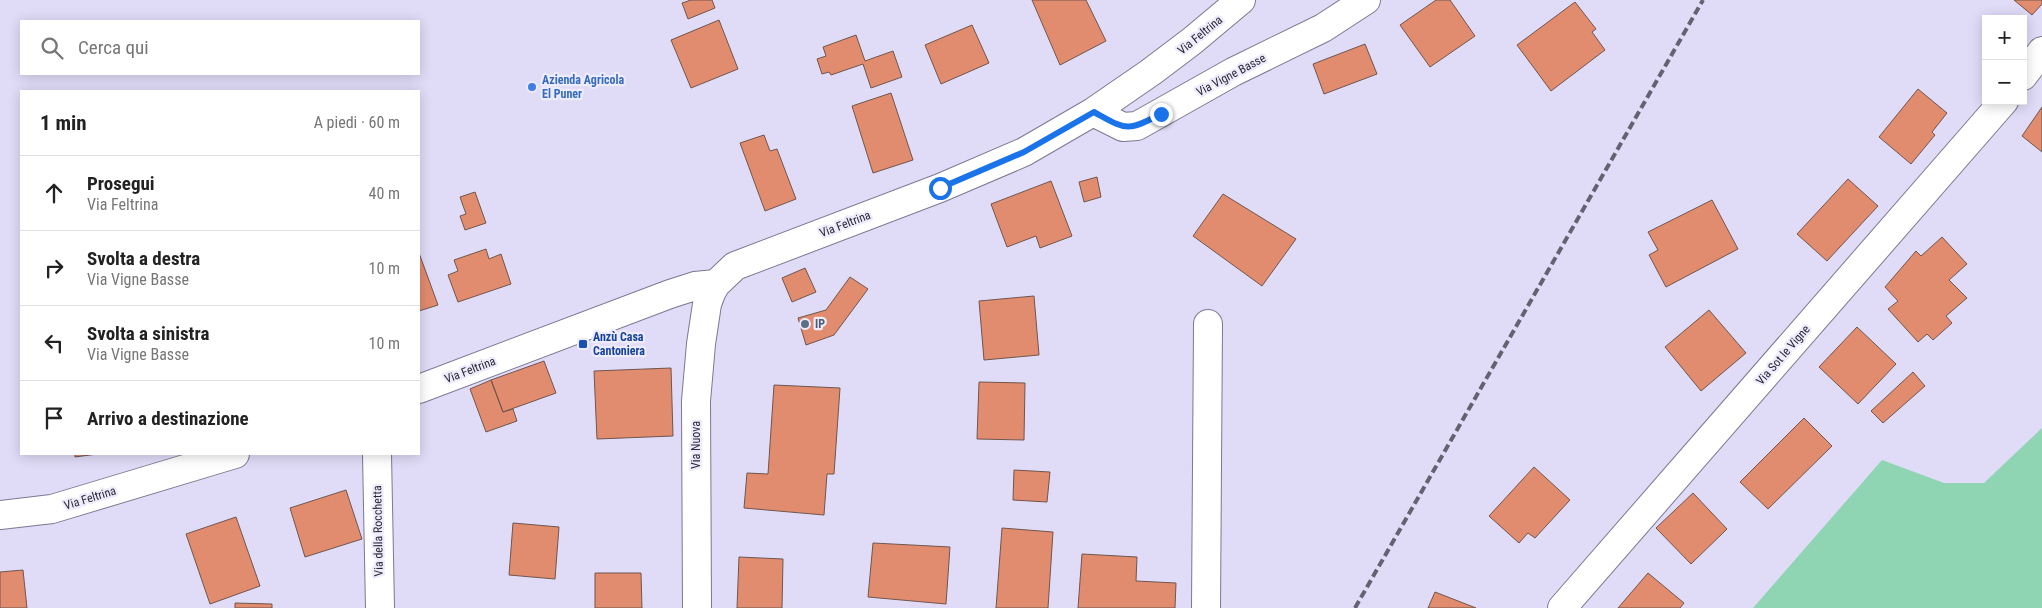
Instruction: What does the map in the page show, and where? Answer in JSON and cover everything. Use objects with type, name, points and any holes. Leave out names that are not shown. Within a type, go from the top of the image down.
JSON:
[{"type":"street","name":"Via Feltrina","points":[[420,389],[670,294],[695,286],[716,284],[735,266],[940,188],[1024,152],[1094,112],[1152,72],[1241,0]]},
{"type":"street","name":"Via Vigne Basse","points":[[1094,112],[1123,127],[1138,126],[1233,72],[1323,28],[1366,0]]},
{"type":"street","points":[[2027,71],[2042,51]]},
{"type":"street","name":"Via Sot le Vigne","points":[[1562,608],[2001,105]]},
{"type":"street","name":"Via Nuova","points":[[696,608],[696,401],[707,304],[716,284]]},
{"type":"street","points":[[1206,608],[1208,324]]},
{"type":"street","name":"Via Feltrina","points":[[0,515],[52,509],[232,455]]},
{"type":"street","name":"Via della Rocchetta","points":[[377,455],[380,608]]},
{"type":"green space","points":[[2042,428],[2042,608],[1753,608],[1882,460],[1944,483],[1984,483]]},
{"type":"building","points":[[691,0],[712,0],[715,8],[688,19],[682,3]]},
{"type":"building","points":[[1032,0],[1086,0],[1106,41],[1060,65]]},
{"type":"building","points":[[1436,0],[1450,0],[1475,36],[1430,67],[1400,25]]},
{"type":"building","points":[[2014,0],[2042,0],[2042,4],[2032,15]]},
{"type":"building","points":[[1575,2],[1596,29],[1592,32],[1605,50],[1551,91],[1517,45]]},
{"type":"building","points":[[719,20],[738,69],[691,88],[671,40]]},
{"type":"building","points":[[972,25],[989,63],[941,84],[925,45]]},
{"type":"building","points":[[856,35],[865,61],[893,51],[902,77],[871,88],[863,64],[831,75],[829,72],[822,74],[817,59],[826,56],[823,47]]},
{"type":"building","points":[[1365,44],[1377,74],[1324,94],[1313,64]]},
{"type":"building","points":[[1918,89],[1947,113],[1932,132],[1935,135],[1911,164],[1879,137]]},
{"type":"building","points":[[891,93],[913,160],[873,173],[852,106]]},
{"type":"building","points":[[2042,107],[2042,152],[2022,136]]},
{"type":"building","points":[[764,135],[770,151],[777,149],[796,199],[765,211],[740,143]]},
{"type":"building","points":[[1097,177],[1101,197],[1084,202],[1079,182]]},
{"type":"building","points":[[1848,179],[1878,206],[1827,261],[1797,234]]},
{"type":"building","points":[[1051,181],[1072,236],[1040,248],[1036,236],[1007,247],[991,204]]},
{"type":"building","points":[[475,192],[486,223],[465,230],[460,216],[466,214],[460,197]]},
{"type":"building","points":[[1223,194],[1296,239],[1262,286],[1193,236]]},
{"type":"building","points":[[1712,200],[1738,249],[1666,287],[1649,255],[1658,250],[1648,232]]},
{"type":"building","points":[[1942,237],[1967,264],[1949,280],[1967,298],[1946,316],[1952,323],[1933,340],[1927,334],[1918,342],[1888,309],[1898,301],[1885,287],[1916,251],[1921,256]]},
{"type":"building","points":[[486,249],[489,259],[501,254],[511,284],[458,302],[448,275],[458,271],[454,260]]},
{"type":"building","points":[[420,256],[438,305],[420,311]]},
{"type":"building","points":[[805,268],[816,292],[792,302],[782,278]]},
{"type":"building","points":[[850,277],[868,289],[834,335],[806,345],[798,318],[826,310]]},
{"type":"building","points":[[1034,296],[1039,355],[984,360],[979,301]]},
{"type":"building","points":[[1709,310],[1746,353],[1701,391],[1665,347]]},
{"type":"building","points":[[1857,327],[1896,364],[1858,404],[1819,367]]},
{"type":"building","points":[[544,361],[556,393],[503,412],[491,380]]},
{"type":"building","points":[[671,368],[673,436],[597,439],[594,371]]},
{"type":"building","points":[[1913,372],[1925,386],[1883,423],[1871,411]]},
{"type":"building","points":[[491,380],[503,412],[513,409],[517,421],[486,432],[470,389]]},
{"type":"building","points":[[979,382],[1025,383],[1024,440],[977,439]]},
{"type":"building","points":[[774,385],[840,388],[834,474],[827,474],[824,515],[744,508],[747,473],[768,474]]},
{"type":"building","points":[[1804,418],[1832,446],[1768,509],[1740,482]]},
{"type":"building","points":[[1534,467],[1570,500],[1535,538],[1528,533],[1519,543],[1489,516]]},
{"type":"building","points":[[1014,470],[1050,472],[1047,502],[1013,500]]},
{"type":"building","points":[[346,490],[362,539],[305,557],[290,508]]},
{"type":"building","points":[[1693,493],[1727,529],[1691,564],[1656,528]]},
{"type":"building","points":[[236,517],[260,586],[210,604],[186,534]]},
{"type":"building","points":[[513,523],[559,527],[555,579],[509,575]]},
{"type":"building","points":[[1002,528],[1053,532],[1048,608],[996,608]]},
{"type":"building","points":[[873,543],[950,547],[946,604],[868,597]]},
{"type":"building","points":[[1082,554],[1137,557],[1136,581],[1176,583],[1175,608],[1078,608]]},
{"type":"building","points":[[739,557],[783,559],[782,608],[737,608]]},
{"type":"building","points":[[23,570],[27,608],[0,608],[0,572]]},
{"type":"building","points":[[595,573],[641,573],[642,608],[595,608]]},
{"type":"building","points":[[1648,573],[1684,603],[1680,608],[1618,608]]},
{"type":"building","points":[[1435,592],[1476,608],[1428,608]]},
{"type":"building","points":[[235,603],[272,604],[272,608],[235,608]]},
{"type":"railway","points":[[1355,608],[1703,0]]},
{"type":"place","name":"Azienda Agricola El Puner","points":[[532,87]]},
{"type":"place","name":"IP","points":[[805,324]]},
{"type":"place","name":"Anzù Casa Cantoniera","points":[[583,344]]},
{"type":"route","points":[[940,188],[1024,152],[1094,112],[1123,127],[1138,126],[1161,114]]}]
